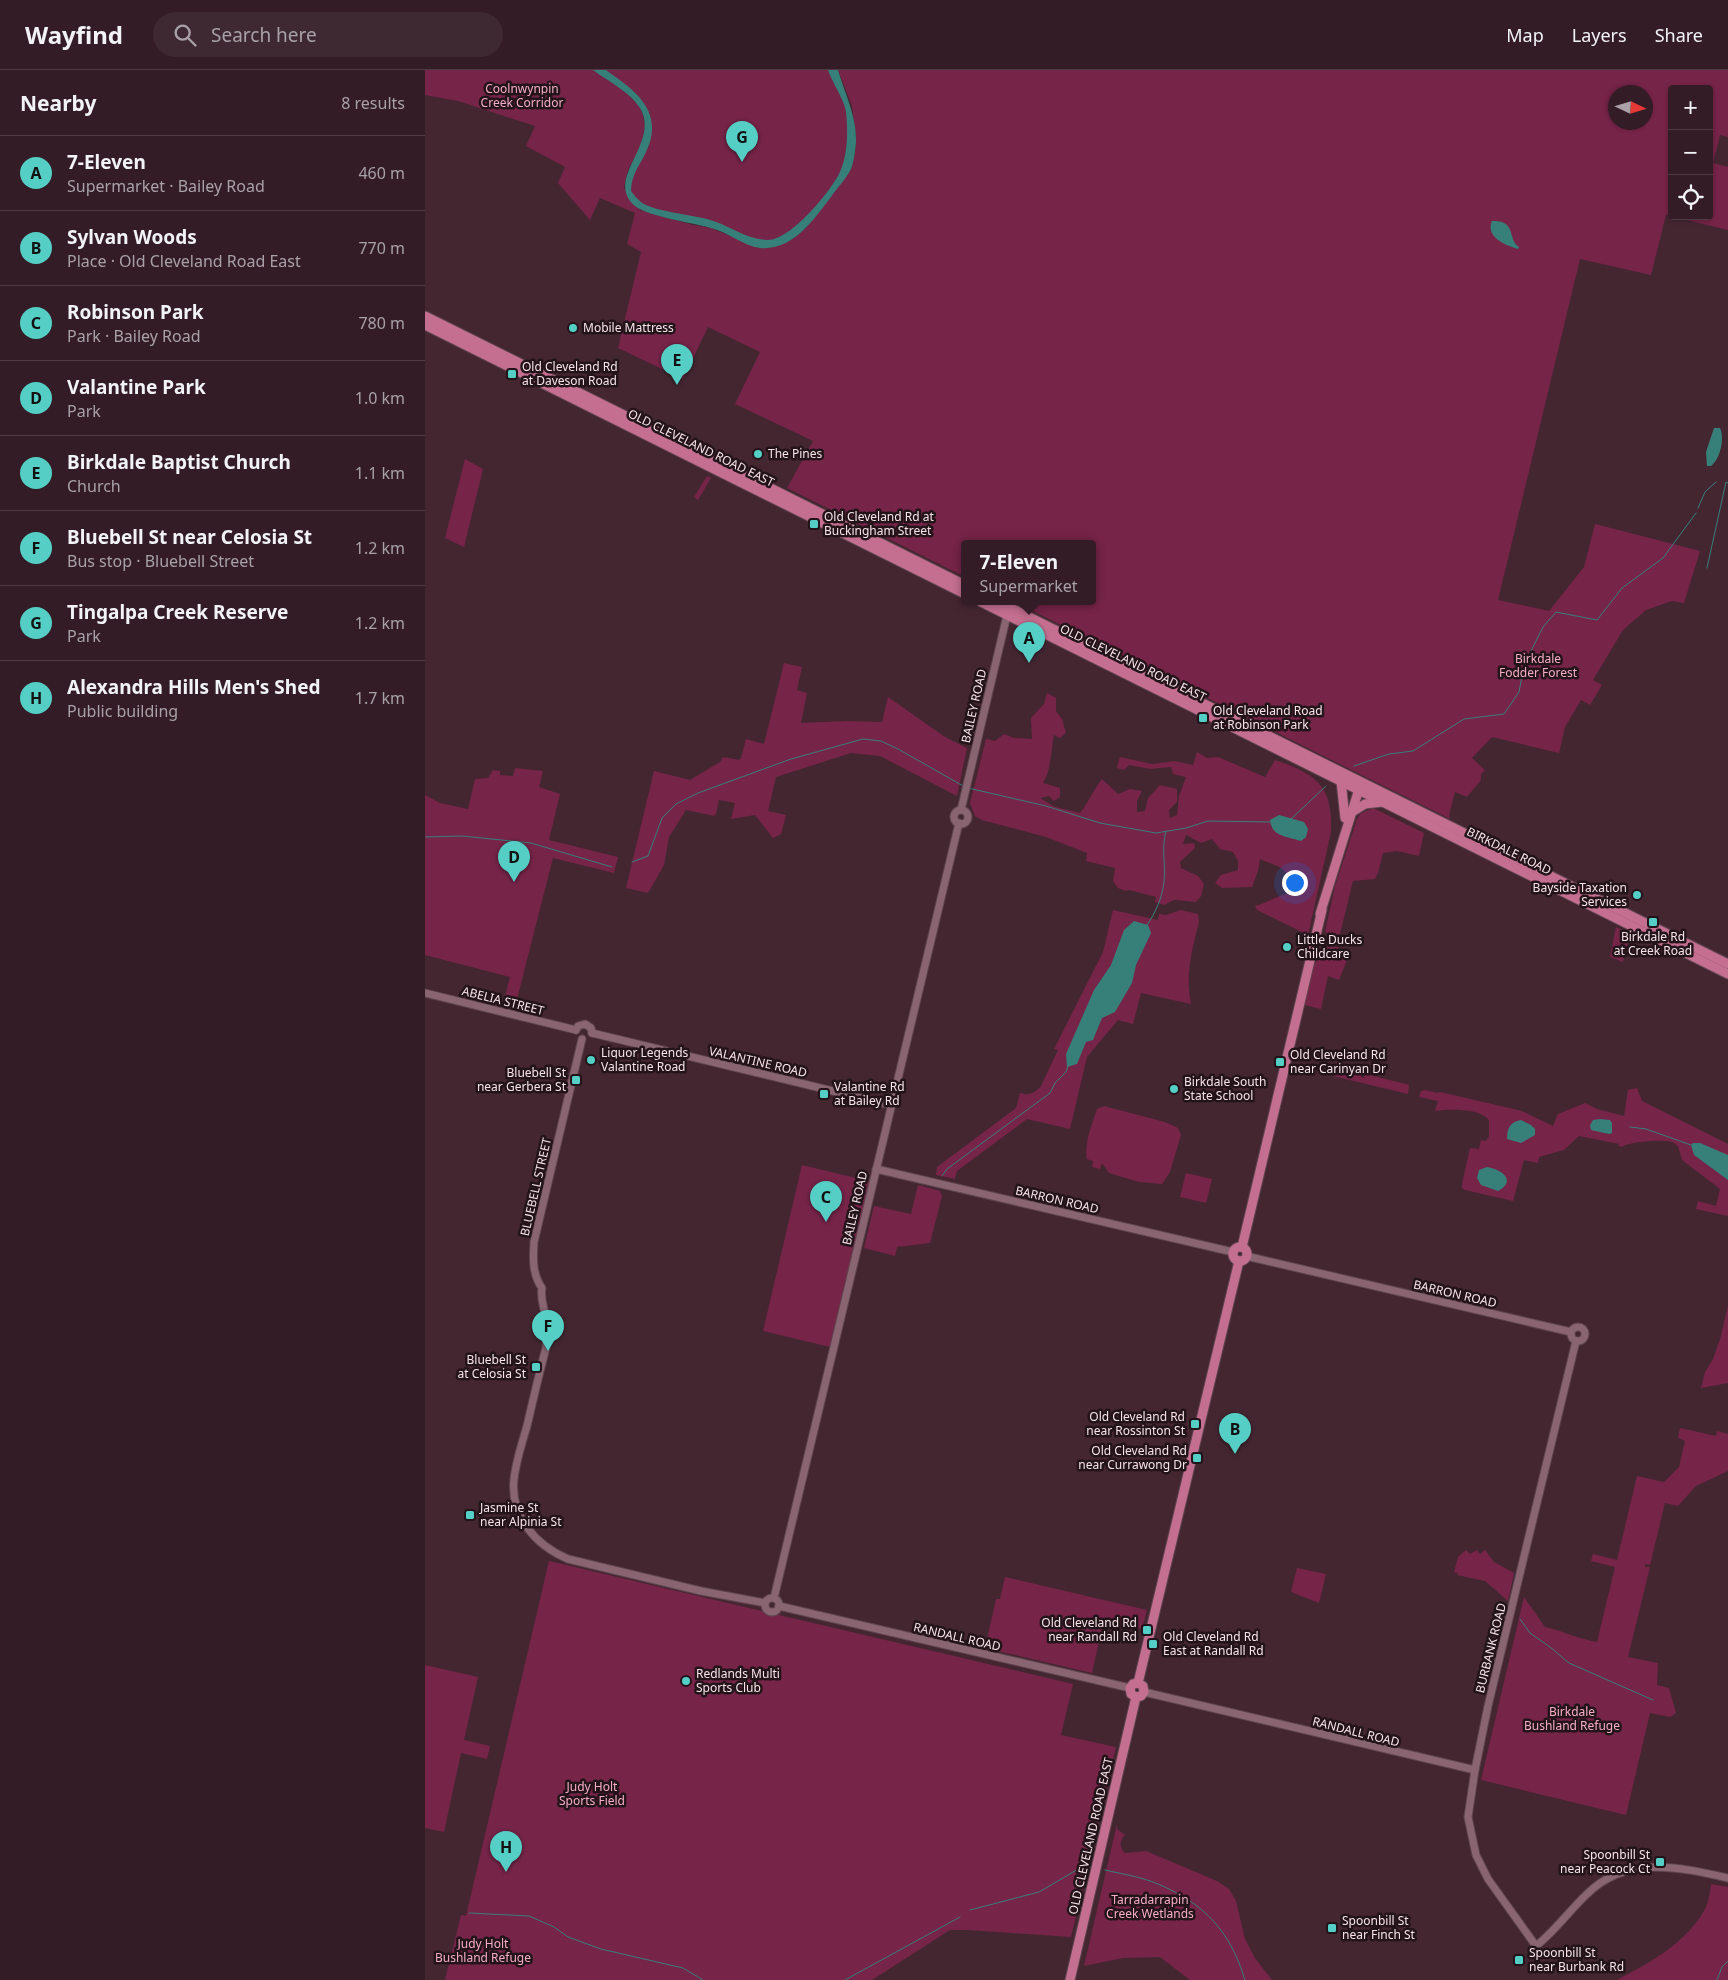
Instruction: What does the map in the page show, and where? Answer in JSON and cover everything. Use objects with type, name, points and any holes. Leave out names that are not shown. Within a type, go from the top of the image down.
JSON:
[{"type":"main road","name":"OLD CLEVELAND ROAD EAST","points":[[425,316],[961,583]]},
{"type":"main road","name":"OLD CLEVELAND ROAD EAST","points":[[425,325],[961,592]]},
{"type":"main road","name":"OLD CLEVELAND ROAD EAST","points":[[990,605],[1008,611],[1358,786]]},
{"type":"main road","name":"OLD CLEVELAND ROAD EAST","points":[[1002,605],[1008,611],[1341,781],[1358,786]]},
{"type":"main road","points":[[1341,781],[1349,815]]},
{"type":"main road","points":[[1138,1683],[1243,1258],[1234,1258],[1238,1249],[1322,910],[1358,786]]},
{"type":"main road","name":"BIRKDALE ROAD","points":[[1358,786],[1382,802],[1728,974]]},
{"type":"main road","name":"BIRKDALE ROAD","points":[[1358,786],[1728,964]]},
{"type":"main road","points":[[1349,815],[1365,804],[1382,802]]},
{"type":"main road","points":[[1138,1683],[1143,1686],[1144,1692],[1136,1698],[1131,1694],[1130,1688],[1133,1684],[1138,1683]]},
{"type":"main road","name":"OLD CLEVELAND ROAD EAST","points":[[1070,1980],[1136,1698]]},
{"type":"street","name":"BAILEY ROAD","points":[[774,1598],[959,824],[963,824],[967,819],[966,813],[961,810],[1008,611]]},
{"type":"street","name":"ABELIA STREET","points":[[425,993],[576,1030]]},
{"type":"street","points":[[585,1024],[591,1028],[591,1033],[587,1039],[582,1039],[577,1036],[576,1030],[578,1026],[585,1024]]},
{"type":"street","name":"VALANTINE ROAD","points":[[591,1033],[891,1105]]},
{"type":"street","name":"BLUEBELL STREET","points":[[582,1039],[534,1242],[533,1260],[537,1281],[542,1288],[540,1295],[545,1316],[546,1341],[515,1472],[514,1485],[519,1514],[527,1528],[537,1539],[556,1554],[591,1565]]},
{"type":"street","name":"BARRON ROAD","points":[[877,1169],[1238,1249]]},
{"type":"street","name":"BARRON ROAD","points":[[1243,1258],[1571,1332]]},
{"type":"street","points":[[1577,1326],[1584,1330],[1584,1338],[1576,1341],[1572,1338],[1571,1332],[1577,1326]]},
{"type":"street","name":"BURBANK ROAD","points":[[1576,1341],[1488,1706],[1475,1770],[1468,1816],[1476,1855],[1488,1879],[1536,1946],[1562,1923],[1592,1889],[1614,1876],[1650,1866],[1663,1866],[1728,1878]]},
{"type":"street","name":"RANDALL ROAD","points":[[591,1565],[765,1603],[766,1608],[771,1612],[775,1611],[779,1606],[1130,1688]]},
{"type":"street","points":[[765,1603],[768,1599],[774,1598],[779,1606]]},
{"type":"street","name":"RANDALL ROAD","points":[[1144,1692],[1475,1770]]},
{"type":"green space","points":[[425,70],[593,70],[625,91],[639,106],[643,115],[645,126],[643,137],[640,148],[628,170],[624,187],[640,210],[693,225],[711,228],[759,248],[769,247],[793,239],[808,226],[851,169],[856,140],[852,106],[838,70],[1728,70],[1728,137],[1720,135],[1713,163],[1713,85],[1668,85],[1668,215],[1666,215],[1651,275],[1580,259],[1498,600],[1549,611],[1584,567],[1595,524],[1700,551],[1684,603],[1672,601],[1646,610],[1623,630],[1593,680],[1602,685],[1590,705],[1581,700],[1565,727],[1559,753],[1492,737],[1472,758],[1485,770],[1481,774],[1481,780],[1467,797],[1455,792],[1449,815],[1450,819],[1021,605],[1096,605],[1096,540],[961,540],[961,575],[787,488],[813,441],[735,404],[760,352],[708,327],[683,379],[618,348],[641,252],[627,244],[635,213],[600,198],[590,220],[558,183],[565,167],[526,146],[535,126],[458,101],[425,95]]},
{"type":"green space","points":[[598,70],[833,70],[849,106],[850,121],[843,174],[802,226],[765,244],[640,206],[629,193],[629,179],[645,146],[647,120],[637,100],[620,85]]},
{"type":"green space","points":[[1713,163],[1728,167],[1728,230],[1687,220],[1713,220]]},
{"type":"green space","points":[[465,459],[483,469],[464,547],[445,538]]},
{"type":"green space","points":[[707,476],[711,478],[698,500],[694,497]]},
{"type":"green space","points":[[784,663],[802,667],[797,690],[807,693],[801,723],[882,722],[888,697],[945,737],[967,748],[957,796],[880,756],[851,753],[776,777],[768,811],[786,815],[781,834],[773,838],[755,815],[731,819],[735,803],[719,800],[714,816],[686,810],[669,837],[664,865],[648,893],[626,888],[654,771],[690,780],[720,762],[723,757],[739,760],[746,739],[764,744]]},
{"type":"green space","points":[[1047,693],[1056,698],[1056,711],[1062,719],[1066,733],[1060,738],[1054,735],[1049,766],[1043,783],[1060,788],[1060,797],[1054,801],[1049,796],[1040,798],[1055,807],[1080,813],[1102,779],[1118,794],[1130,789],[1142,791],[1137,801],[1137,812],[1145,811],[1148,798],[1160,785],[1177,789],[1177,802],[1169,810],[1170,818],[1177,815],[1179,796],[1186,777],[1173,774],[1171,767],[1150,769],[1129,765],[1124,770],[1117,768],[1120,757],[1152,764],[1175,761],[1193,765],[1197,752],[1207,758],[1218,757],[1265,777],[1275,760],[1290,765],[1312,777],[1325,793],[1329,803],[1331,832],[1308,935],[1257,910],[1255,906],[1290,893],[1286,873],[1279,867],[1260,859],[1252,887],[1222,888],[1215,883],[1221,875],[1238,870],[1238,861],[1233,852],[1220,849],[1212,839],[1201,843],[1186,835],[1183,844],[1194,843],[1195,848],[1180,862],[1181,868],[1198,876],[1204,884],[1201,896],[1196,902],[1174,900],[1164,905],[1155,902],[1156,897],[1118,888],[1113,881],[1115,868],[1086,861],[1087,853],[1046,837],[982,820],[975,816],[970,803],[986,739],[995,741],[1004,734],[1014,738],[1032,739],[1031,718],[1044,704]]},
{"type":"green space","points":[[515,768],[543,771],[539,787],[560,794],[549,840],[618,857],[614,873],[553,858],[515,1007],[503,1005],[510,977],[425,955],[425,795],[440,803],[468,809],[475,779],[488,778],[493,770],[500,771],[500,775],[513,776]]},
{"type":"green space","points":[[1373,808],[1424,833],[1419,856],[1397,851],[1383,853],[1375,879],[1353,881],[1338,942],[1325,932],[1335,886],[1357,819],[1361,813]]},
{"type":"green space","points":[[1113,910],[1158,920],[1159,914],[1166,915],[1181,910],[1198,914],[1199,922],[1189,973],[1191,1004],[1141,993],[1133,1024],[1118,1020],[1087,1057],[1070,1129],[1027,1119],[957,1171],[955,1179],[936,1175],[937,1167],[1016,1108],[1020,1093],[1032,1093],[1041,1086],[1058,1050],[1054,1049],[1103,952]]},
{"type":"green space","points":[[1616,927],[1630,934],[1623,962],[1610,957]]},
{"type":"green space","points":[[1323,947],[1337,947],[1349,955],[1339,980],[1328,976],[1321,1009],[1301,1004],[1305,985]]},
{"type":"green space","points":[[1337,1061],[1342,1069],[1361,1073],[1361,1077],[1364,1078],[1365,1074],[1409,1085],[1408,1094],[1333,1076]]},
{"type":"green space","points":[[1637,1088],[1642,1101],[1728,1144],[1728,1216],[1696,1209],[1698,1201],[1716,1206],[1720,1189],[1682,1160],[1678,1146],[1673,1142],[1667,1141],[1638,1142],[1622,1147],[1618,1146],[1619,1144],[1579,1136],[1564,1150],[1539,1157],[1538,1163],[1524,1160],[1513,1201],[1465,1190],[1462,1188],[1462,1184],[1470,1148],[1479,1149],[1481,1140],[1486,1141],[1489,1136],[1489,1120],[1471,1111],[1435,1111],[1438,1101],[1419,1097],[1421,1091],[1425,1090],[1440,1092],[1522,1111],[1553,1126],[1558,1114],[1585,1103],[1597,1109],[1624,1116],[1628,1090]]},
{"type":"green space","points":[[1104,1106],[1165,1122],[1178,1128],[1181,1135],[1170,1172],[1162,1184],[1139,1182],[1109,1173],[1102,1163],[1100,1169],[1092,1167],[1093,1161],[1087,1159],[1086,1153],[1088,1140],[1097,1109]]},
{"type":"green space","points":[[802,1165],[873,1182],[834,1348],[763,1331]]},
{"type":"green space","points":[[1186,1173],[1212,1179],[1206,1203],[1180,1197]]},
{"type":"green space","points":[[918,1185],[940,1191],[942,1196],[930,1243],[897,1247],[895,1256],[864,1248],[874,1206],[911,1214]]},
{"type":"green space","points":[[1728,1306],[1728,1383],[1701,1388],[1705,1372],[1713,1359],[1720,1339]]},
{"type":"green space","name":"Birkdale Bushland Refuge","points":[[1680,1428],[1716,1436],[1717,1431],[1728,1434],[1728,1471],[1696,1486],[1678,1506],[1665,1503],[1650,1565],[1645,1564],[1645,1567],[1650,1567],[1628,1657],[1658,1663],[1657,1685],[1669,1688],[1676,1713],[1670,1717],[1650,1713],[1626,1815],[1481,1780],[1524,1597],[1545,1627],[1597,1642],[1615,1567],[1591,1561],[1593,1554],[1617,1560],[1637,1476],[1664,1482],[1679,1467],[1685,1441],[1678,1438]]},
{"type":"green space","points":[[1466,1550],[1470,1554],[1477,1550],[1480,1554],[1485,1550],[1494,1562],[1514,1573],[1508,1601],[1485,1581],[1457,1575],[1458,1573],[1454,1572],[1458,1557]]},
{"type":"green space","points":[[549,1561],[1073,1684],[1061,1735],[1116,1747],[1071,1937],[950,1930],[872,1980],[445,1980],[461,1915],[466,1916]]},
{"type":"green space","points":[[1297,1568],[1326,1574],[1319,1603],[1291,1592]]},
{"type":"green space","points":[[1005,1577],[1147,1610],[1142,1629],[1104,1620],[1092,1673],[985,1648],[996,1599],[1000,1599]]},
{"type":"green space","points":[[425,1665],[478,1677],[464,1740],[490,1746],[487,1759],[461,1753],[444,1832],[425,1828]]},
{"type":"green space","name":"Tarradarrapin Creek Wetlands","points":[[1117,1824],[1117,1829],[1125,1835],[1121,1844],[1125,1853],[1146,1851],[1217,1881],[1229,1889],[1236,1901],[1245,1939],[1255,1958],[1272,1980],[1190,1980],[1160,1957],[1123,1958],[1084,1966]]},
{"type":"green space","points":[[1711,1884],[1728,1887],[1728,1980],[1617,1980],[1667,1950],[1689,1931],[1706,1907]]},
{"type":"shaded area","points":[[593,70],[606,70],[630,88],[646,106],[650,116],[652,126],[651,139],[634,175],[631,191],[638,200],[646,205],[707,219],[745,235],[760,239],[777,238],[788,232],[809,213],[828,191],[840,172],[845,158],[846,112],[828,70],[838,70],[853,115],[856,143],[851,169],[810,224],[792,239],[772,248],[754,247],[717,230],[641,210],[635,206],[627,195],[625,184],[644,134],[645,121],[640,108],[625,92]]},
{"type":"shaded area","points":[[1492,221],[1500,222],[1508,227],[1515,244],[1519,247],[1518,249],[1497,240],[1491,232]]},
{"type":"shaded area","points":[[1714,428],[1720,428],[1721,448],[1714,463],[1711,466],[1707,466],[1706,452]]},
{"type":"shaded area","points":[[1279,815],[1304,822],[1308,829],[1306,837],[1301,841],[1277,833],[1271,826],[1270,820]]},
{"type":"shaded area","points":[[1134,921],[1148,925],[1151,933],[1136,965],[1132,983],[1115,1012],[1102,1018],[1093,1040],[1086,1042],[1077,1064],[1067,1067],[1066,1054],[1094,990],[1111,965],[1124,930]]},
{"type":"shaded area","points":[[1521,1120],[1535,1129],[1535,1135],[1521,1143],[1507,1139],[1510,1126],[1514,1122]]},
{"type":"shaded area","points":[[1593,1120],[1610,1120],[1612,1123],[1612,1133],[1591,1130],[1590,1125]]},
{"type":"shaded area","points":[[1693,1143],[1700,1143],[1728,1155],[1728,1180],[1694,1155],[1691,1145]]},
{"type":"shaded area","points":[[1487,1167],[1497,1170],[1507,1179],[1504,1187],[1498,1191],[1481,1185],[1477,1178],[1479,1170]]},
{"type":"waterway","points":[[1698,508],[1705,492],[1716,482]]},
{"type":"waterway","points":[[1707,568],[1726,482],[1728,483]]},
{"type":"waterway","points":[[1354,766],[1389,754],[1413,751],[1464,719],[1504,714],[1519,692],[1524,665],[1543,627],[1556,612],[1597,620],[1622,588],[1663,558],[1696,513]]},
{"type":"waterway","points":[[632,862],[648,856],[662,818],[676,804],[698,793],[791,759],[863,739],[881,741],[965,787]]},
{"type":"waterway","points":[[1291,819],[1326,786]]},
{"type":"waterway","points":[[968,788],[1046,806],[1100,823],[1156,833],[1186,828],[1208,821],[1270,822]]},
{"type":"waterway","points":[[1147,925],[1162,894],[1166,831]]},
{"type":"waterway","points":[[425,837],[462,836],[531,843],[612,867]]},
{"type":"waterway","points":[[942,1176],[947,1169],[1050,1093],[1055,1083],[1066,1072],[1068,1066]]},
{"type":"waterway","points":[[1630,1127],[1646,1129],[1691,1145]]},
{"type":"waterway","points":[[1520,1619],[1530,1633],[1569,1663],[1653,1700]]},
{"type":"waterway","points":[[970,1910],[1039,1892],[1080,1868],[1090,1867]]},
{"type":"waterway","points":[[1105,1870],[1158,1884],[1175,1892],[1202,1910],[1223,1933],[1232,1947],[1245,1980]]},
{"type":"waterway","points":[[469,1913],[529,1916],[554,1927],[568,1937],[601,1949],[683,1968],[703,1980]]},
{"type":"waterway","points":[[845,1980],[960,1917]]},
{"type":"waterway","points":[[1717,1980],[1722,1967],[1728,1961]]},
{"type":"place","name":"Tingalpa Creek Reserve","points":[[742,162]]},
{"type":"place","name":"Mobile Mattress","points":[[573,328]]},
{"type":"place","name":"Old Cleveland Rd at Daveson Road","points":[[512,374]]},
{"type":"place","name":"Birkdale Baptist Church","points":[[677,385]]},
{"type":"place","name":"The Pines","points":[[758,454]]},
{"type":"place","name":"Old Cleveland Rd at Buckingham Street","points":[[814,524]]},
{"type":"place","name":"7-Eleven","points":[[1029,663]]},
{"type":"place","name":"Old Cleveland Road at Robinson Park","points":[[1203,718]]},
{"type":"place","name":"Valantine Park","points":[[514,882]]},
{"type":"place","name":"Bayside Taxation Services","points":[[1637,895]]},
{"type":"place","name":"Birkdale Rd at Creek Road","points":[[1653,922]]},
{"type":"place","name":"Little Ducks Childcare","points":[[1287,947]]},
{"type":"place","name":"Liquor Legends Valantine Road","points":[[591,1060]]},
{"type":"place","name":"Old Cleveland Rd near Carinyan Dr","points":[[1280,1062]]},
{"type":"place","name":"Bluebell St near Gerbera St","points":[[576,1080]]},
{"type":"place","name":"Birkdale South State School","points":[[1174,1089]]},
{"type":"place","name":"Valantine Rd at Bailey Rd","points":[[824,1094]]},
{"type":"place","name":"Robinson Park","points":[[826,1222]]},
{"type":"place","name":"Bluebell St near Celosia St","points":[[548,1351]]},
{"type":"place","name":"Bluebell St at Celosia St","points":[[536,1367]]},
{"type":"place","name":"Old Cleveland Rd near Rossinton St","points":[[1195,1424]]},
{"type":"place","name":"Sylvan Woods","points":[[1235,1454]]},
{"type":"place","name":"Old Cleveland Rd near Currawong Dr","points":[[1197,1458]]},
{"type":"place","name":"Jasmine St near Alpinia St","points":[[470,1515]]},
{"type":"place","name":"Old Cleveland Rd near Randall Rd","points":[[1147,1630]]},
{"type":"place","name":"Old Cleveland Rd East at Randall Rd","points":[[1153,1644]]},
{"type":"place","name":"Redlands Multi Sports Club","points":[[686,1681]]},
{"type":"place","name":"Spoonbill St near Peacock Ct","points":[[1660,1862]]},
{"type":"place","name":"Alexandra Hills Men's Shed","points":[[506,1872]]},
{"type":"place","name":"Spoonbill St near Finch St","points":[[1332,1928]]},
{"type":"place","name":"Spoonbill St near Burbank Rd","points":[[1519,1960]]},
{"type":"park label","name":"Coolnwynpin Creek Corridor","points":[[522,96]]},
{"type":"park label","name":"Birkdale Fodder Forest","points":[[1538,666]]},
{"type":"park label","name":"Judy Holt Sports Field","points":[[592,1794]]},
{"type":"park label","name":"Judy Holt Bushland Refuge","points":[[483,1951]]}]
